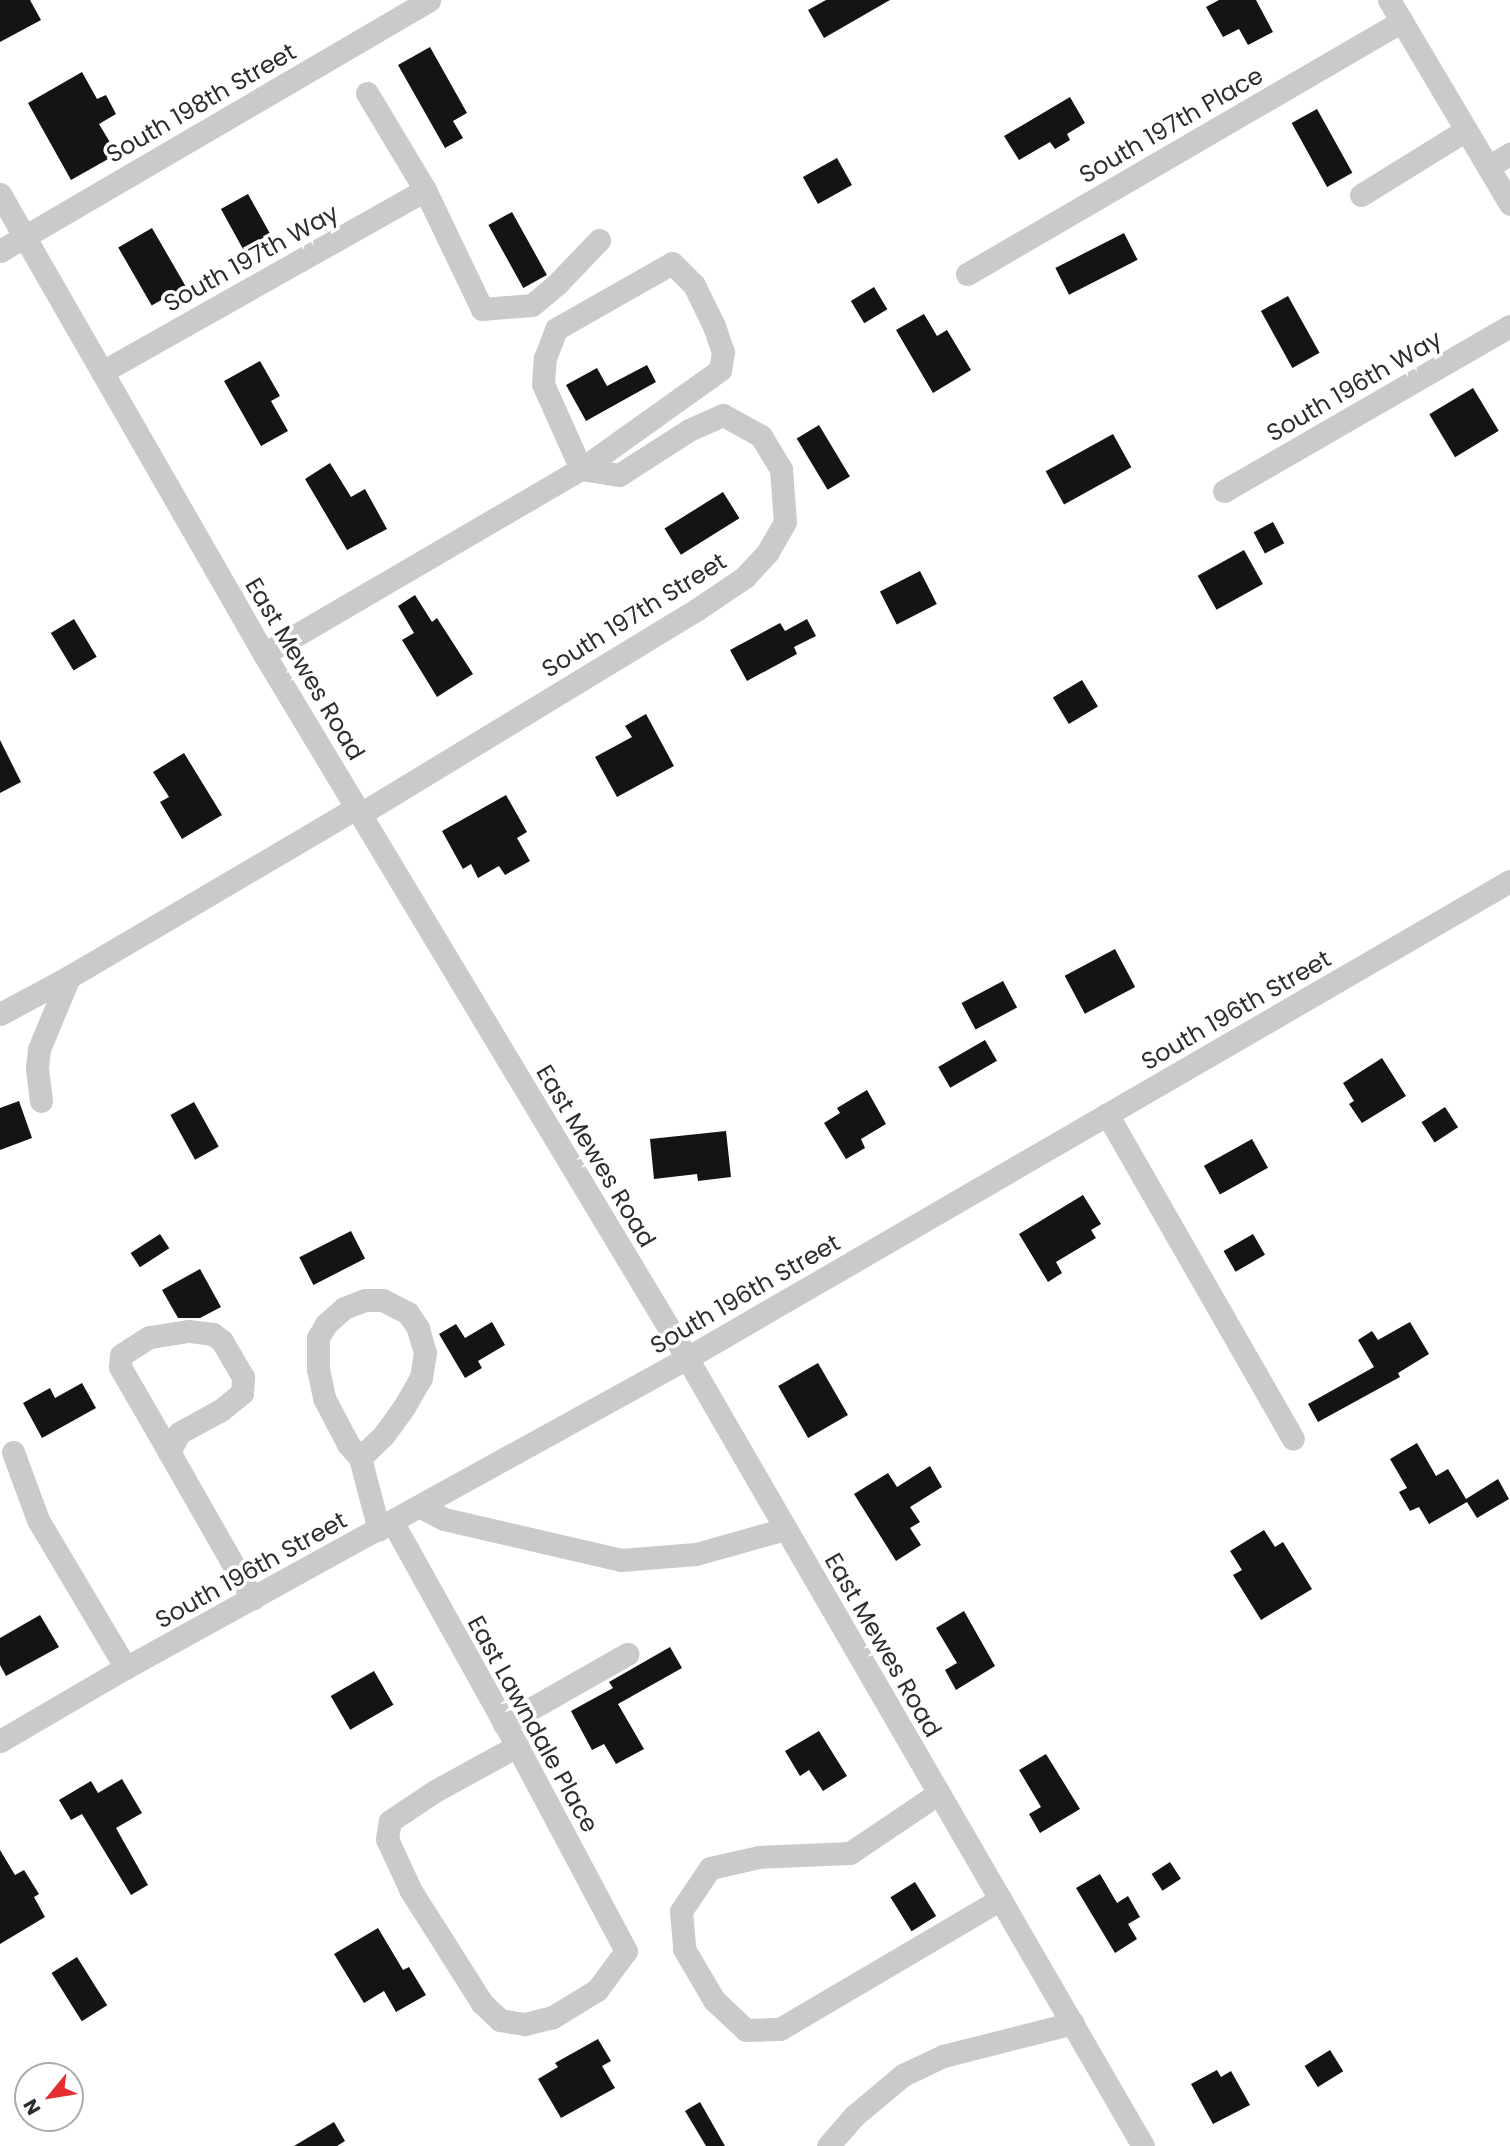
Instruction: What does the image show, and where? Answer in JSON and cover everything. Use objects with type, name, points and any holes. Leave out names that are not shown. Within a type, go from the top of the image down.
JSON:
[{"type":"street","points":[[1389,0],[1510,204]]},
{"type":"street","name":"South 198th Street","points":[[0,251],[414,4]]},
{"type":"street","name":"South 197th Place","points":[[967,274],[1402,21]]},
{"type":"street","points":[[367,93],[425,190],[482,309],[532,305],[557,284],[599,240]]},
{"type":"street","points":[[1361,195],[1466,130]]},
{"type":"street","points":[[1488,167],[1510,154]]},
{"type":"street","name":"South 197th Way","points":[[102,372],[425,190]]},
{"type":"street","name":"East Mewes Road","points":[[0,194],[264,654],[687,1358],[1143,2146]]},
{"type":"street","points":[[264,654],[582,469],[720,370],[723,352],[714,326],[694,285],[672,263],[556,329],[545,358],[543,384],[582,469]]},
{"type":"street","name":"South 196th Way","points":[[1224,491],[1510,326]]},
{"type":"street","name":"South 197th Street","points":[[0,1014],[358,811],[706,604],[745,577],[768,552],[785,522],[781,469],[761,436],[723,415],[689,430],[619,475],[582,469]]},
{"type":"street","name":"South 196th Street","points":[[0,1741],[687,1358],[1510,881]]},
{"type":"street","points":[[41,1101],[37,1068],[39,1049],[69,977]]},
{"type":"street","points":[[1108,1114],[1293,1439]]},
{"type":"street","points":[[365,1300],[383,1300],[408,1312],[418,1328],[425,1353],[421,1378],[404,1406],[383,1436],[360,1458],[348,1444],[324,1398],[318,1369],[318,1338],[326,1324],[344,1308],[365,1300]]},
{"type":"street","points":[[169,1452],[179,1433],[221,1410],[242,1393],[243,1377],[222,1341],[213,1334],[188,1331],[149,1337],[121,1355],[121,1367],[169,1452],[253,1599]]},
{"type":"street","points":[[13,1452],[38,1520],[127,1668]]},
{"type":"street","name":"East Lawndale Place","points":[[360,1458],[386,1526],[517,1746],[626,1951],[597,1990],[553,2017],[524,2024],[500,2020],[482,2003],[411,1891],[387,1839],[390,1821],[435,1791],[517,1746]]},
{"type":"street","points":[[421,1507],[444,1519],[621,1560],[696,1555],[785,1529]]},
{"type":"street","points":[[504,1724],[627,1654]]},
{"type":"street","points":[[939,1793],[850,1853],[759,1857],[710,1868],[681,1911],[684,1949],[715,2000],[746,2030],[780,2029],[1001,1899]]},
{"type":"street","points":[[828,2146],[854,2116],[903,2075],[943,2056],[1073,2023]]},
{"type":"building","points":[[0,0],[30,0],[41,20],[0,42]]},
{"type":"building","points":[[826,0],[890,0],[824,38],[808,10]]},
{"type":"building","points":[[1219,0],[1256,0],[1273,32],[1248,45],[1239,29],[1223,37],[1206,7]]},
{"type":"building","points":[[430,47],[467,113],[453,121],[463,138],[445,148],[398,65]]},
{"type":"building","points":[[82,72],[97,99],[106,95],[116,114],[99,124],[117,154],[71,180],[28,103]]},
{"type":"building","points":[[1070,97],[1085,123],[1067,134],[1070,140],[1055,149],[1050,142],[1019,160],[1004,136]]},
{"type":"building","points":[[1317,109],[1352,173],[1327,187],[1292,123]]},
{"type":"building","points":[[837,158],[852,185],[818,204],[803,177]]},
{"type":"building","points":[[248,194],[272,237],[245,252],[221,209]]},
{"type":"building","points":[[512,212],[547,275],[523,288],[488,225]]},
{"type":"building","points":[[152,228],[186,286],[152,306],[118,248]]},
{"type":"building","points":[[1124,233],[1138,260],[1069,295],[1055,268]]},
{"type":"building","points":[[874,287],[887,309],[864,323],[851,301]]},
{"type":"building","points":[[1288,296],[1320,353],[1292,368],[1261,311]]},
{"type":"building","points":[[924,314],[937,336],[947,330],[971,370],[933,393],[896,330]]},
{"type":"building","points":[[260,361],[280,396],[271,401],[288,431],[261,446],[224,381]]},
{"type":"building","points":[[647,365],[656,382],[586,421],[566,385],[597,368],[607,386]]},
{"type":"building","points":[[1473,388],[1499,431],[1455,457],[1429,414]]},
{"type":"building","points":[[819,425],[850,476],[828,490],[797,438]]},
{"type":"building","points":[[1113,434],[1131,467],[1064,505],[1046,471]]},
{"type":"building","points":[[330,463],[351,497],[365,489],[387,529],[347,550],[305,479]]},
{"type":"building","points":[[723,492],[739,518],[681,555],[664,529]]},
{"type":"building","points":[[1273,522],[1284,543],[1265,554],[1254,532]]},
{"type":"building","points":[[1244,550],[1263,584],[1217,610],[1198,576]]},
{"type":"building","points":[[920,571],[937,604],[897,624],[880,591]]},
{"type":"building","points":[[415,595],[432,622],[437,618],[473,674],[437,697],[402,640],[414,633],[398,606]]},
{"type":"building","points":[[74,619],[97,657],[74,671],[51,633]]},
{"type":"building","points":[[807,619],[816,636],[794,647],[797,654],[747,681],[730,650],[780,623],[785,631]]},
{"type":"building","points":[[1082,680],[1098,707],[1069,724],[1053,698]]},
{"type":"building","points":[[646,714],[674,766],[617,797],[595,757],[632,737],[625,726]]},
{"type":"building","points":[[0,740],[21,782],[0,793]]},
{"type":"building","points":[[184,753],[222,815],[182,839],[160,802],[169,797],[153,772]]},
{"type":"building","points":[[506,795],[527,832],[517,838],[530,861],[505,875],[499,866],[478,878],[471,864],[463,869],[442,831]]},
{"type":"building","points":[[1115,949],[1135,987],[1085,1014],[1065,976]]},
{"type":"building","points":[[1003,981],[1017,1007],[976,1030],[962,1003]]},
{"type":"building","points":[[985,1040],[997,1061],[950,1088],[938,1067]]},
{"type":"building","points":[[1382,1058],[1406,1096],[1362,1123],[1349,1104],[1354,1101],[1343,1083]]},
{"type":"building","points":[[867,1090],[886,1124],[861,1139],[865,1148],[846,1159],[824,1123],[840,1113],[837,1108]]},
{"type":"building","points":[[19,1101],[32,1138],[0,1150],[0,1108]]},
{"type":"building","points":[[194,1102],[219,1147],[195,1160],[170,1115]]},
{"type":"building","points":[[1445,1107],[1458,1127],[1435,1142],[1422,1122]]},
{"type":"building","points":[[726,1131],[731,1177],[698,1181],[697,1174],[654,1179],[650,1139]]},
{"type":"building","points":[[1252,1139],[1268,1168],[1220,1195],[1204,1166]]},
{"type":"building","points":[[1083,1195],[1101,1224],[1091,1230],[1096,1238],[1056,1262],[1062,1273],[1048,1282],[1019,1234]]},
{"type":"building","points":[[351,1231],[365,1259],[313,1285],[299,1257]]},
{"type":"building","points":[[160,1234],[169,1248],[140,1267],[131,1253]]},
{"type":"building","points":[[1253,1234],[1265,1255],[1236,1272],[1224,1251]]},
{"type":"building","points":[[200,1269],[221,1307],[200,1318],[178,1318],[162,1290]]},
{"type":"building","points":[[492,1322],[505,1345],[478,1361],[482,1368],[465,1378],[439,1334],[456,1324],[465,1338]]},
{"type":"building","points":[[1410,1322],[1429,1354],[1398,1373],[1400,1377],[1318,1422],[1308,1404],[1374,1367],[1358,1340],[1372,1331],[1378,1340]]},
{"type":"building","points":[[818,1363],[848,1415],[808,1438],[778,1386]]},
{"type":"building","points":[[82,1383],[96,1408],[42,1438],[23,1403],[50,1388],[55,1398]]},
{"type":"building","points":[[1417,1443],[1436,1476],[1448,1469],[1466,1499],[1498,1479],[1509,1499],[1477,1518],[1467,1502],[1429,1524],[1419,1507],[1410,1511],[1399,1492],[1407,1488],[1390,1459]]},
{"type":"building","points":[[930,1466],[942,1487],[910,1507],[920,1522],[910,1528],[921,1545],[896,1561],[854,1494],[888,1473],[897,1487]]},
{"type":"building","points":[[1264,1530],[1275,1547],[1283,1542],[1312,1589],[1261,1620],[1233,1575],[1242,1570],[1230,1551]]},
{"type":"building","points":[[964,1611],[995,1666],[956,1690],[945,1670],[957,1663],[936,1628]]},
{"type":"building","points":[[40,1615],[59,1647],[6,1676],[0,1665],[0,1638]]},
{"type":"building","points":[[670,1647],[682,1668],[618,1704],[644,1749],[616,1764],[604,1744],[592,1750],[571,1711],[613,1688],[609,1682]]},
{"type":"building","points":[[374,1671],[394,1705],[350,1730],[331,1696]]},
{"type":"building","points":[[819,1731],[847,1776],[823,1791],[809,1770],[800,1776],[785,1751]]},
{"type":"building","points":[[1046,1754],[1080,1809],[1040,1833],[1029,1814],[1041,1807],[1019,1770]]},
{"type":"building","points":[[122,1779],[142,1813],[116,1828],[148,1885],[131,1895],[82,1814],[71,1820],[59,1800],[91,1781],[98,1793]]},
{"type":"building","points":[[0,1850],[15,1875],[24,1870],[39,1894],[34,1897],[45,1917],[0,1944]]},
{"type":"building","points":[[1170,1862],[1181,1879],[1162,1891],[1152,1874]]},
{"type":"building","points":[[1100,1874],[1117,1903],[1128,1896],[1140,1917],[1128,1924],[1137,1939],[1115,1953],[1076,1888]]},
{"type":"building","points":[[915,1882],[936,1916],[912,1931],[890,1897]]},
{"type":"building","points":[[378,1928],[403,1970],[409,1967],[426,1995],[396,2012],[384,1991],[364,2003],[334,1954]]},
{"type":"building","points":[[77,1957],[107,2005],[82,2021],[52,1973]]},
{"type":"building","points":[[598,2039],[611,2061],[602,2066],[615,2088],[561,2118],[538,2079],[558,2067],[555,2063]]},
{"type":"building","points":[[1330,2050],[1343,2071],[1318,2087],[1305,2066]]},
{"type":"building","points":[[1217,2070],[1221,2077],[1231,2071],[1250,2105],[1213,2124],[1191,2084]]},
{"type":"building","points":[[700,2102],[725,2146],[706,2146],[685,2111]]},
{"type":"building","points":[[334,2122],[345,2141],[337,2146],[294,2146]]}]
